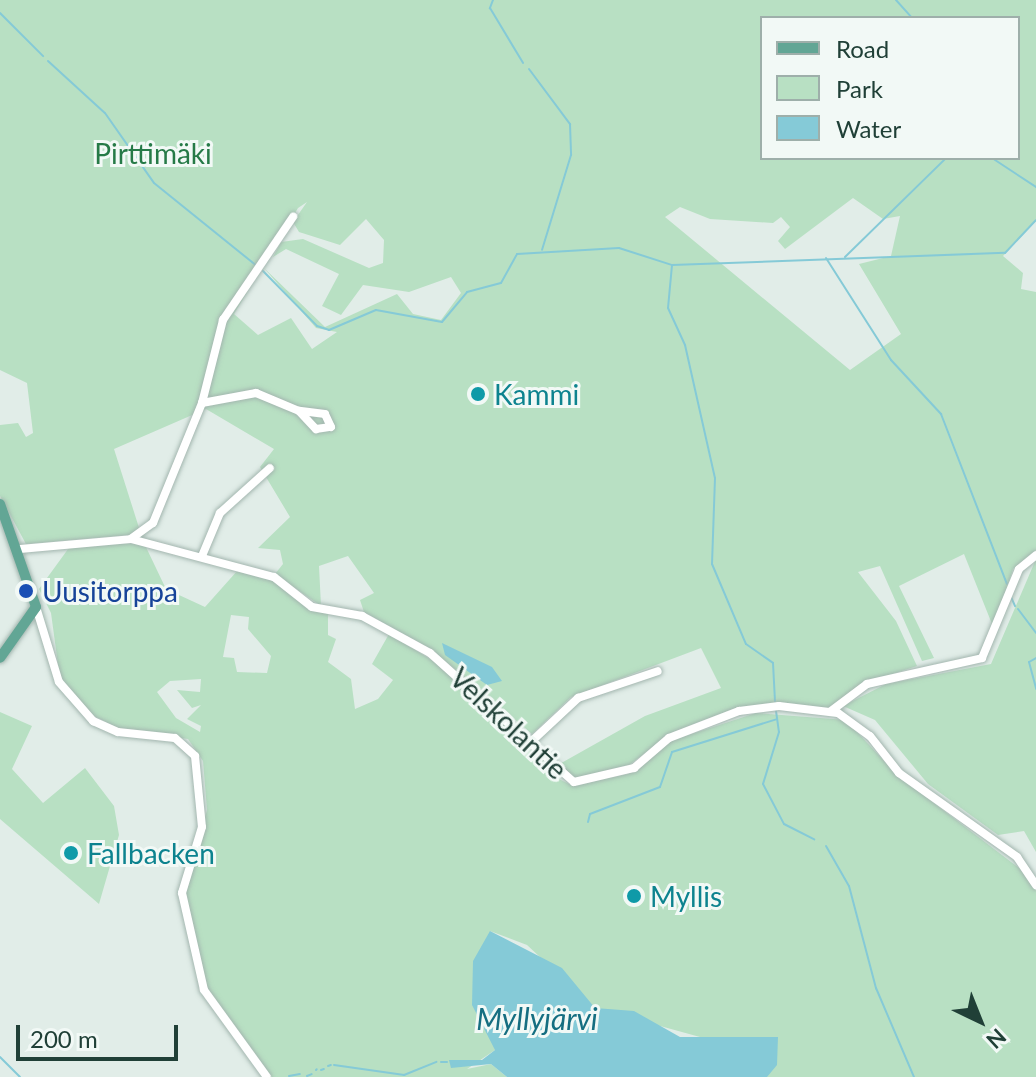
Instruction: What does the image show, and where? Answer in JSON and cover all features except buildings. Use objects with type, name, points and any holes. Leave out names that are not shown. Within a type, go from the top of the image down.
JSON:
[{"type":"main road","points":[[0,504],[20,549],[36,607],[0,658]]},
{"type":"street","points":[[131,539],[153,523],[202,403],[223,320],[293,217]]},
{"type":"street","points":[[202,403],[256,393],[299,411]]},
{"type":"street","points":[[202,556],[220,513],[270,468]]},
{"type":"street","name":"Velskolantie","points":[[20,549],[131,539],[274,577],[312,607],[362,616],[420,647],[533,740],[561,777],[581,783],[634,768],[669,738],[739,711],[831,711]]},
{"type":"street","points":[[1036,555],[1019,569],[982,658],[867,684],[831,711],[858,725],[927,796],[1017,857],[1036,885]]},
{"type":"street","points":[[36,607],[59,682],[93,721],[118,732],[175,738],[195,756],[202,827],[182,893],[204,990],[267,1077]]},
{"type":"street","points":[[533,740],[578,698],[658,671]]},
{"type":"green space","name":"Pirttimäki","points":[[0,0],[1036,0],[1036,221],[1003,256],[1023,273],[1021,289],[1036,292],[1036,550],[1013,569],[994,629],[964,554],[899,586],[934,658],[922,661],[880,566],[858,572],[896,621],[917,666],[859,685],[832,708],[738,707],[673,732],[625,768],[574,779],[556,766],[645,716],[721,688],[701,648],[571,697],[532,734],[432,650],[364,612],[360,600],[374,593],[348,556],[319,566],[321,606],[275,574],[283,564],[280,550],[258,548],[290,517],[260,467],[274,449],[206,409],[114,449],[141,534],[26,544],[0,496],[0,425],[18,423],[26,437],[33,433],[27,383],[0,370]],"holes":[[[853,198],[883,219],[900,216],[891,256],[859,264],[901,334],[850,370],[665,217],[680,207],[710,219],[773,223],[781,217],[790,227],[778,241],[785,249]],[[307,202],[293,222],[299,232],[340,245],[366,219],[384,240],[383,263],[369,268],[303,239],[281,242],[273,257],[286,249],[339,274],[322,306],[341,315],[363,285],[409,292],[451,277],[461,293],[441,320],[413,314],[397,294],[325,327],[264,268],[316,328],[337,332],[312,349],[291,318],[258,335],[234,314],[298,208]]]},
{"type":"green space","points":[[71,545],[145,545],[166,589],[205,607],[238,570],[272,580],[328,614],[328,635],[336,639],[328,662],[351,679],[355,709],[378,699],[393,680],[372,664],[389,634],[443,667],[531,743],[555,777],[573,786],[628,774],[670,741],[756,713],[846,720],[897,775],[1028,875],[1036,891],[1036,1077],[730,1077],[700,1037],[595,1008],[527,945],[490,931],[495,1050],[467,1069],[491,1064],[507,1077],[267,1077],[203,990],[185,891],[207,810],[203,761],[188,739],[120,729],[90,714],[60,679],[51,613],[39,589]],"holes":[[[231,615],[249,617],[248,629],[271,656],[267,673],[237,672],[234,658],[223,657]],[[201,679],[200,692],[177,690],[192,708],[201,705],[187,719],[201,726],[200,732],[176,718],[157,692],[170,681]]]},
{"type":"green space","points":[[1036,559],[1036,852],[1024,831],[998,835],[928,784],[875,720],[843,706],[886,684],[991,664]]},
{"type":"green space","points":[[0,712],[32,726],[12,769],[43,803],[85,768],[114,806],[119,835],[99,904],[0,819]]},
{"type":"water","points":[[442,643],[492,667],[502,681],[487,685],[445,655]]},
{"type":"water","name":"Myllyjärvi","points":[[490,931],[562,968],[595,1008],[634,1011],[680,1037],[778,1037],[777,1065],[767,1077],[507,1077],[491,1064],[451,1068],[449,1060],[482,1060],[495,1050],[472,1005],[473,961]]},
{"type":"waterway","points":[[493,0],[490,8],[523,63]]},
{"type":"waterway","points":[[896,0],[910,16]]},
{"type":"waterway","points":[[0,13],[43,56]]},
{"type":"waterway","points":[[48,61],[105,113],[154,183],[257,266]]},
{"type":"waterway","points":[[529,69],[570,124],[571,155],[542,250]]},
{"type":"waterway","points":[[845,257],[944,160]]},
{"type":"waterway","points":[[995,160],[1036,187]]},
{"type":"waterway","points":[[263,271],[317,326],[329,330],[376,310],[442,322],[467,292],[501,283],[517,254],[619,248],[672,265],[1005,253],[1036,220]]},
{"type":"waterway","points":[[826,258],[891,360],[941,414],[1007,584]]},
{"type":"waterway","points":[[672,265],[668,308],[685,345],[715,478],[712,564],[746,644],[773,663],[775,701]]},
{"type":"waterway","points":[[1011,597],[1015,606]]},
{"type":"waterway","points":[[1018,609],[1036,633]]},
{"type":"waterway","points":[[1036,658],[1029,662],[1036,689]]},
{"type":"waterway","points":[[776,711],[779,732],[763,784],[784,824],[814,839]]},
{"type":"waterway","points":[[588,822],[590,814],[660,787],[672,752],[777,719]]},
{"type":"waterway","points":[[826,846],[849,886],[876,988],[914,1077]]},
{"type":"waterway","points":[[0,1057],[20,1077]]},
{"type":"waterway","points":[[334,1065],[404,1075],[436,1062]]},
{"type":"waterway","points":[[441,1062],[447,1062]]},
{"type":"waterway","points":[[289,1076],[300,1074]]},
{"type":"waterway","points":[[307,1076],[312,1074]]},
{"type":"place","name":"Kammi","points":[[478,394]]},
{"type":"place","name":"Uusitorppa","points":[[26,591]]},
{"type":"place","name":"Fallbacken","points":[[71,853]]},
{"type":"place","name":"Myllis","points":[[634,896]]}]
